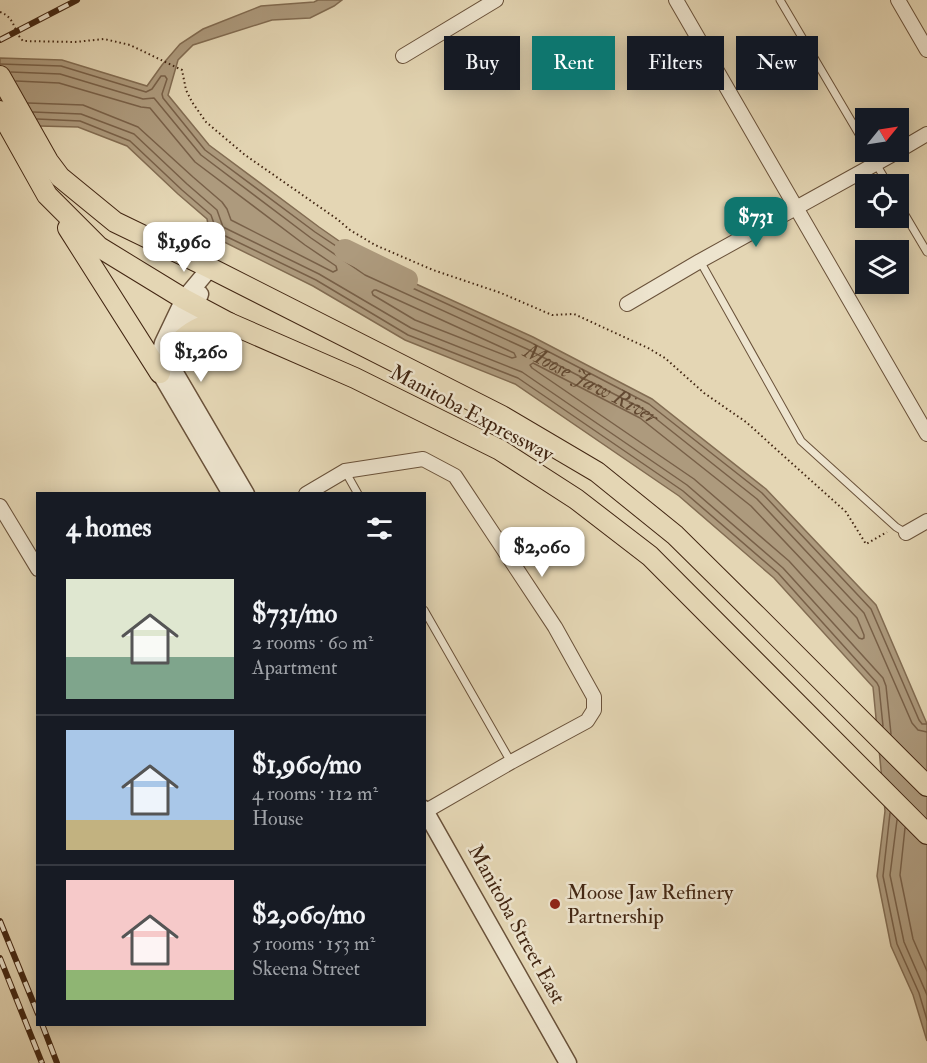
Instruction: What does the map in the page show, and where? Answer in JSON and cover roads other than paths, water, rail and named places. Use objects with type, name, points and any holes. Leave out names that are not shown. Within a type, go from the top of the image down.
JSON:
[{"type":"main road","points":[[0,76],[41,166]]},
{"type":"main road","points":[[0,111],[41,166]]},
{"type":"main road","name":"Manitoba Expressway","points":[[41,166],[47,195],[99,247],[229,323],[354,378],[490,445],[576,498],[650,556],[927,834]]},
{"type":"main road","name":"Manitoba Expressway","points":[[41,166],[60,177],[115,222],[502,416],[597,472],[675,535],[927,786]]},
{"type":"main road","points":[[47,195],[160,373]]},
{"type":"main road","points":[[180,341],[205,324],[229,323]]},
{"type":"street","points":[[403,56],[496,0]]},
{"type":"street","points":[[676,0],[927,434]]},
{"type":"street","points":[[898,0],[927,50]]},
{"type":"street","points":[[909,145],[927,134]]},
{"type":"street","points":[[627,304],[879,162]]},
{"type":"street","points":[[210,268],[163,343],[159,358],[160,373],[230,492]]},
{"type":"street","points":[[190,302],[175,356],[174,371],[245,492]]},
{"type":"street","points":[[309,492],[345,471],[423,459],[455,476],[555,627],[594,697],[594,710],[587,721],[426,809]]},
{"type":"street","points":[[0,506],[36,566]]},
{"type":"street","points":[[901,530],[927,521]]},
{"type":"street","name":"Manitoba Street East","points":[[426,812],[568,1063]]},
{"type":"lane","points":[[780,0],[855,127]]},
{"type":"lane","points":[[876,164],[882,174]]},
{"type":"lane","points":[[909,222],[927,252]]},
{"type":"lane","points":[[700,261],[801,441],[901,530]]},
{"type":"lane","points":[[345,471],[357,492]]},
{"type":"lane","points":[[426,613],[511,762]]},
{"type":"water","points":[[342,0],[310,18],[272,20],[193,45],[178,60],[168,95],[209,145],[372,264],[533,337],[652,399],[766,489],[876,605],[927,724],[927,1041],[913,995],[891,946],[877,876],[885,811],[873,687],[774,578],[679,496],[515,384],[405,340],[313,286],[210,235],[207,219],[127,146],[78,127],[0,125],[0,58],[62,60],[147,86],[180,44],[203,29],[261,6]]},
{"type":"waterway","name":"Moose Jaw River","points":[[345,250],[407,280]]},
{"type":"railway","points":[[0,40],[77,0]]},
{"type":"railway","points":[[0,921],[36,1009]]},
{"type":"railway","points":[[0,958],[42,1063]]},
{"type":"railway","points":[[43,1026],[57,1063]]},
{"type":"place","name":"Moose Jaw Refinery Partnership","points":[[555,904]]}]
